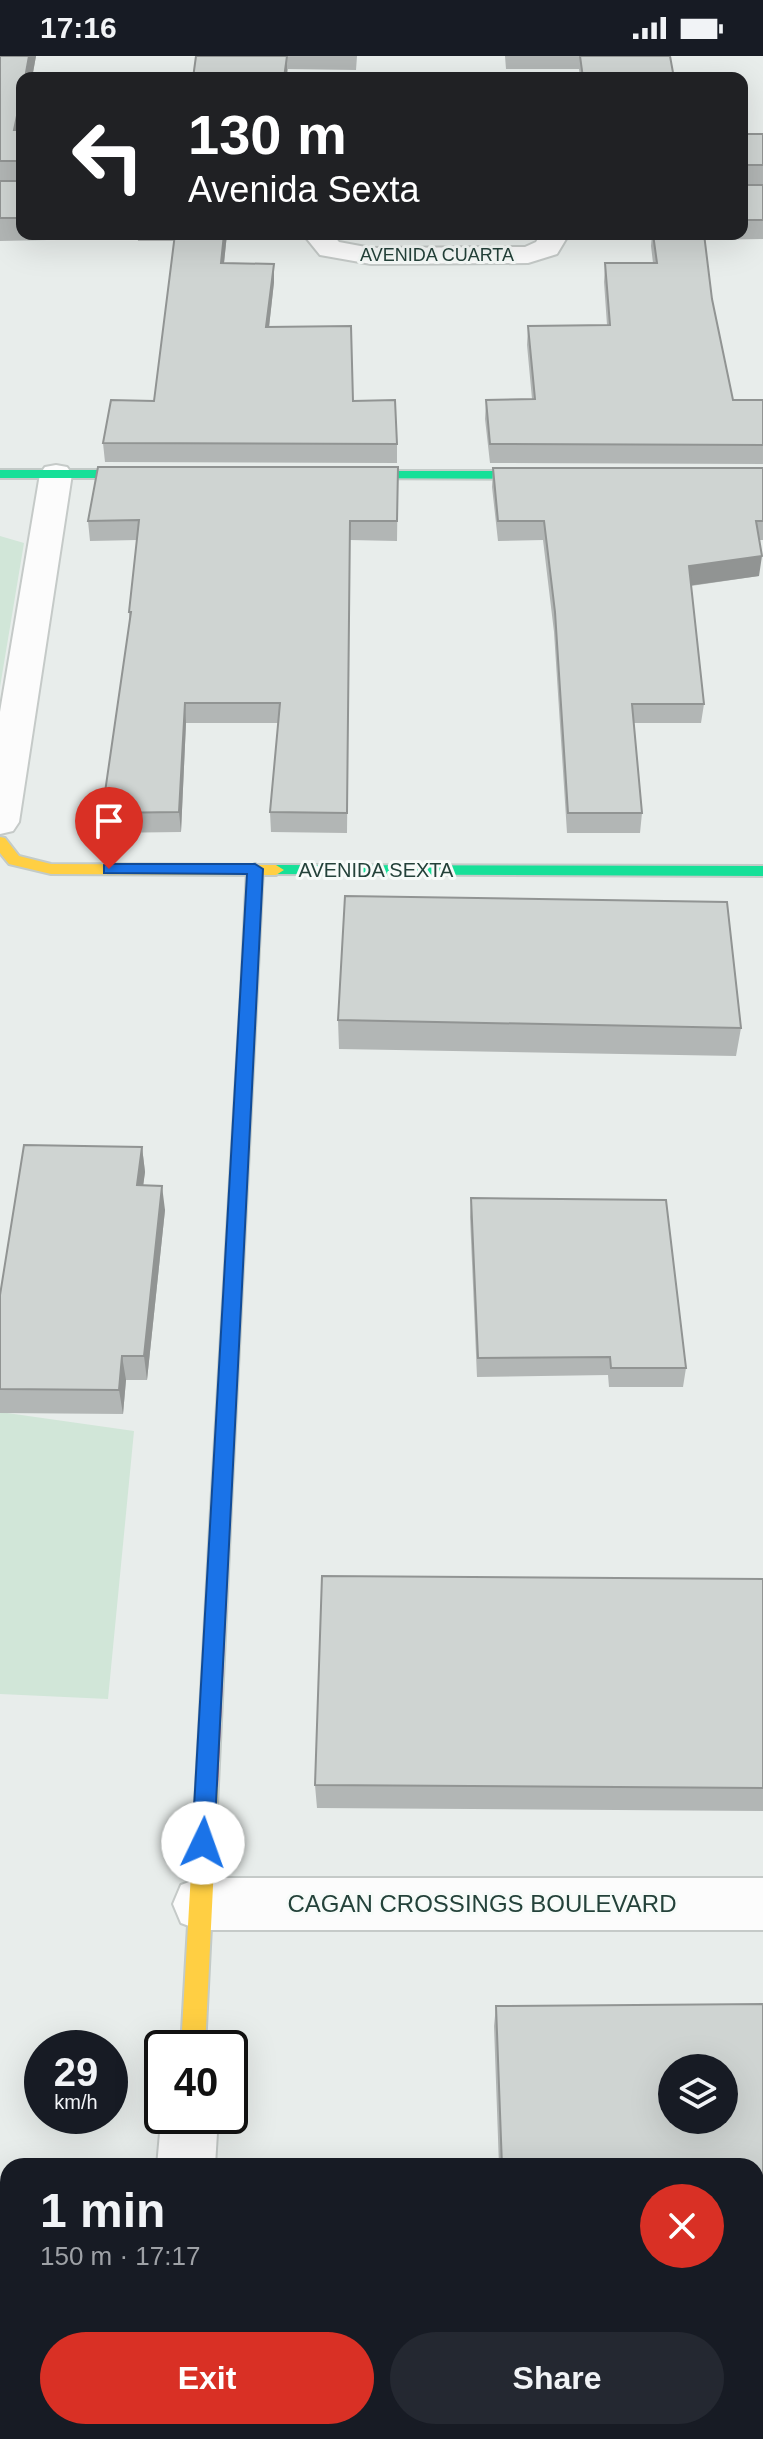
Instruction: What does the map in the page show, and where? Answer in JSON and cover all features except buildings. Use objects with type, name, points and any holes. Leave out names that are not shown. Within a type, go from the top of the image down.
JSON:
[{"type":"street","name":"AVENIDA CUARTA","points":[[322,240],[330,249],[355,255],[514,256],[539,252],[553,240]]},
{"type":"street","points":[[0,474],[181,474]]},
{"type":"street","points":[[0,822],[56,474]]},
{"type":"street","points":[[321,475],[572,475]]},
{"type":"street","name":"AVENIDA SEXTA","points":[[0,842],[10,858],[35,868],[763,871]]},
{"type":"street","points":[[194,2030],[255,869]]},
{"type":"street","name":"CAGAN CROSSINGS BOULEVARD","points":[[200,1904],[763,1904]]},
{"type":"street","points":[[186,2158],[188,2134]]},
{"type":"green space","points":[[0,536],[24,543],[0,687]]},
{"type":"green space","points":[[0,1412],[134,1431],[108,1699],[0,1694]]},
{"type":"traffic: fast","points":[[0,474],[157,474]]},
{"type":"traffic: fast","points":[[337,475],[553,475]]},
{"type":"traffic: fast","points":[[249,990],[255,869]]},
{"type":"traffic: fast","points":[[276,870],[763,871]]},
{"type":"traffic: slow","points":[[0,842],[14,860],[51,869],[276,870]]},
{"type":"traffic: slow","points":[[221,1508],[249,990]]},
{"type":"traffic: slow","points":[[194,2030],[207,1785]]},
{"type":"traffic: jam","points":[[207,1785],[221,1508]]},
{"type":"route","points":[[109,869],[255,869],[203,1843]]}]
